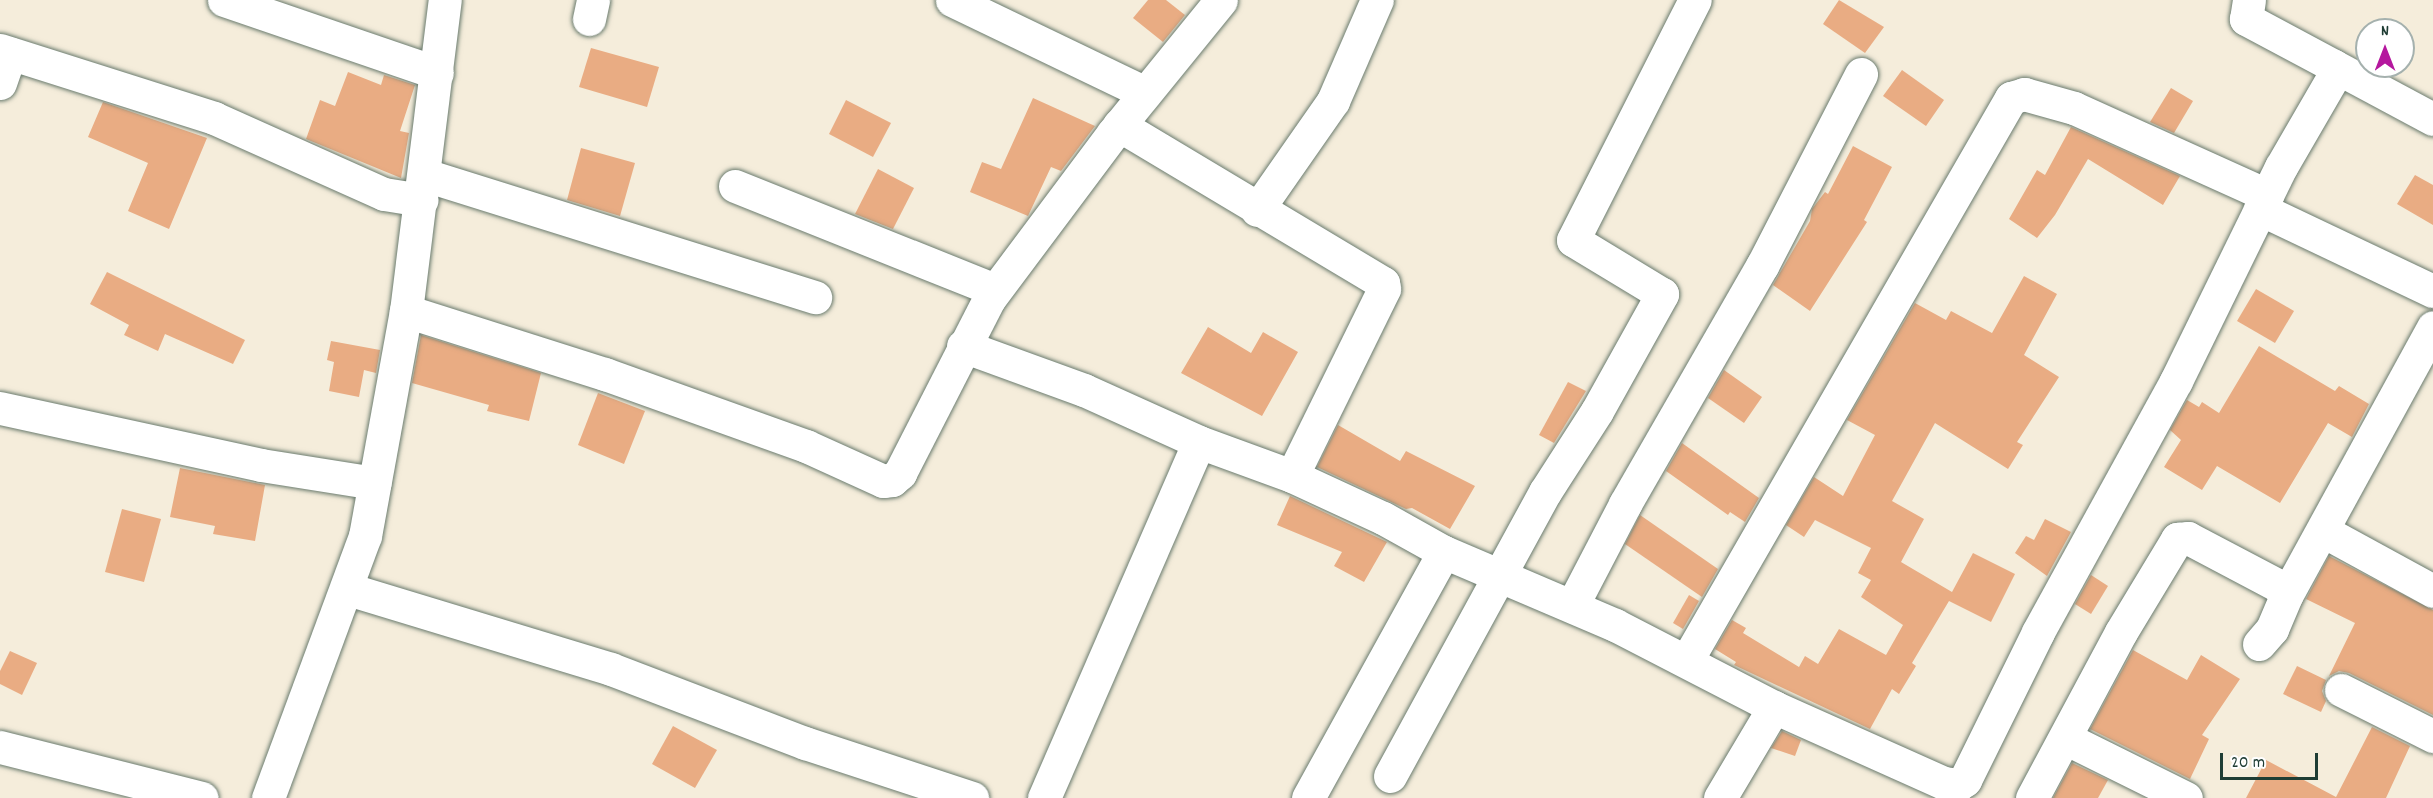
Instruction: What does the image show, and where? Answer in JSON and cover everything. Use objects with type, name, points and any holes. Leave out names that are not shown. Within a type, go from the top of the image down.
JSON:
[{"type":"street","points":[[224,0],[437,73]]},
{"type":"street","points":[[268,798],[348,589],[365,536],[406,311],[445,0]]},
{"type":"street","points":[[952,0],[1145,93]]},
{"type":"street","points":[[406,311],[605,374],[806,446],[883,480],[892,480],[900,473],[963,346],[995,290],[1119,125],[1221,0]]},
{"type":"street","points":[[1257,210],[1333,102],[1377,0]]},
{"type":"street","points":[[1390,776],[1499,575],[1662,294],[1573,240],[1695,0]]},
{"type":"street","points":[[2249,0],[2244,12],[2252,24],[2433,118]]},
{"type":"street","points":[[3,62],[214,118],[384,194],[423,188],[815,297]]},
{"type":"street","points":[[963,346],[1084,390],[1199,442],[1292,476],[1383,518],[1444,552],[1572,606],[1688,660],[1774,707],[1941,791],[1965,780],[2038,632],[2176,381],[2264,202],[2335,74],[2334,66]]},
{"type":"street","points":[[1572,606],[1625,504],[1762,266],[1862,74]]},
{"type":"street","points":[[1688,660],[2011,98],[2024,94],[2074,108],[2264,202],[2433,291]]},
{"type":"street","points":[[1119,125],[1385,286],[1292,476]]},
{"type":"street","points":[[735,186],[995,290]]},
{"type":"street","points":[[2259,644],[2272,629],[2287,594],[2324,531],[2432,331]]},
{"type":"street","points":[[0,408],[261,465],[375,483]]},
{"type":"street","points":[[1044,798],[1199,442]]},
{"type":"street","points":[[2324,531],[2433,591]]},
{"type":"street","points":[[2032,798],[2177,539],[2188,538],[2277,585],[2287,594]]},
{"type":"street","points":[[1308,798],[1444,552]]},
{"type":"street","points":[[348,589],[611,669],[805,742],[972,798]]},
{"type":"street","points":[[2341,690],[2433,736]]},
{"type":"street","points":[[1720,798],[1774,707]]},
{"type":"street","points":[[2065,738],[2186,798]]},
{"type":"street","points":[[0,747],[202,798]]},
{"type":"building","points":[[1148,0],[1166,0],[1185,15],[1163,42],[1133,18]]},
{"type":"building","points":[[1839,0],[1884,27],[1865,53],[1823,24]]},
{"type":"building","points":[[591,48],[659,67],[647,107],[579,87]]},
{"type":"building","points":[[1902,70],[1944,100],[1926,126],[1883,96]]},
{"type":"building","points":[[348,72],[381,85],[384,75],[415,85],[400,131],[409,133],[401,178],[306,139],[320,100],[335,106]]},
{"type":"building","points":[[2171,88],[2193,101],[2174,133],[2150,122]]},
{"type":"building","points":[[1033,98],[1095,126],[1061,171],[1051,167],[1028,216],[970,192],[982,162],[1001,169]]},
{"type":"building","points":[[846,100],[891,123],[873,157],[829,134]]},
{"type":"building","points":[[103,102],[207,138],[169,229],[128,211],[148,163],[88,137]]},
{"type":"building","points":[[2071,127],[2180,176],[2163,205],[2088,159],[2055,215],[2037,238],[2009,219],[2037,170],[2045,175]]},
{"type":"building","points":[[1853,146],[1892,167],[1864,220],[1867,222],[1810,311],[1773,285],[1810,221],[1812,209],[1825,192],[1828,194]]},
{"type":"building","points":[[581,148],[635,163],[620,216],[567,200]]},
{"type":"building","points":[[878,169],[914,188],[893,229],[855,214]]},
{"type":"building","points":[[2415,175],[2433,185],[2433,225],[2397,204]]},
{"type":"building","points":[[107,272],[245,340],[233,364],[165,334],[158,351],[124,335],[129,325],[90,304]]},
{"type":"building","points":[[2024,276],[2057,294],[2024,355],[2059,377],[2017,442],[2023,445],[2008,469],[1935,423],[1892,501],[1924,519],[1901,562],[1952,592],[1973,553],[2015,574],[1991,622],[1949,601],[1912,663],[1916,666],[1899,694],[1892,689],[1870,729],[1734,665],[1736,662],[1715,649],[1732,620],[1746,628],[1743,633],[1799,667],[1805,656],[1818,664],[1839,629],[1886,655],[1903,625],[1861,597],[1871,580],[1858,573],[1871,548],[1815,520],[1804,537],[1786,525],[1814,477],[1843,496],[1875,435],[1847,420],[1915,303],[1946,320],[1951,311],[1992,333]]},
{"type":"building","points":[[2256,289],[2294,311],[2275,343],[2237,321]]},
{"type":"building","points":[[1208,327],[1251,353],[1263,332],[1298,352],[1262,416],[1181,373]]},
{"type":"building","points":[[421,335],[541,373],[529,421],[487,411],[489,405],[412,383]]},
{"type":"building","points":[[331,341],[380,350],[376,373],[364,370],[359,397],[329,391],[334,362],[327,360]]},
{"type":"building","points":[[2259,346],[2335,391],[2339,386],[2369,404],[2352,437],[2328,423],[2280,503],[2217,466],[2202,490],[2164,467],[2181,440],[2170,430],[2187,400],[2199,407],[2202,402],[2219,413]]},
{"type":"building","points":[[1724,370],[1762,397],[1744,423],[1708,398]]},
{"type":"building","points":[[1568,382],[1586,391],[1554,443],[1539,435]]},
{"type":"building","points":[[598,393],[645,411],[624,464],[578,445]]},
{"type":"building","points":[[1338,425],[1400,461],[1406,451],[1475,486],[1450,529],[1412,508],[1406,509],[1317,467]]},
{"type":"building","points":[[1682,443],[1759,498],[1745,522],[1730,512],[1728,515],[1666,471]]},
{"type":"building","points":[[180,468],[265,485],[255,541],[213,534],[215,526],[170,517]]},
{"type":"building","points":[[1290,496],[1387,542],[1364,582],[1334,566],[1342,552],[1277,525]]},
{"type":"building","points":[[122,509],[161,519],[144,582],[105,572]]},
{"type":"building","points":[[1640,515],[1718,569],[1702,597],[1625,544]]},
{"type":"building","points":[[2045,519],[2071,532],[2047,576],[2015,553],[2026,536],[2034,540]]},
{"type":"building","points":[[2329,556],[2433,610],[2433,715],[2349,673],[2339,671],[2329,676],[2355,623],[2306,599]]},
{"type":"building","points":[[2091,575],[2108,586],[2091,614],[2075,604]]},
{"type":"building","points":[[1689,595],[1699,601],[1683,629],[1673,623]]},
{"type":"building","points":[[2133,650],[2187,680],[2201,655],[2240,679],[2202,735],[2209,739],[2190,779],[2090,729]]},
{"type":"building","points":[[10,651],[37,663],[22,695],[0,684],[0,671]]},
{"type":"building","points":[[2297,666],[2326,680],[2322,691],[2326,701],[2321,712],[2283,694]]},
{"type":"building","points":[[673,726],[717,750],[695,788],[652,764]]},
{"type":"building","points":[[2372,727],[2410,746],[2386,798],[2246,798],[2266,760],[2336,797]]},
{"type":"building","points":[[1782,731],[1801,740],[1795,756],[1771,748]]},
{"type":"building","points":[[2072,763],[2108,780],[2098,798],[2053,798]]}]
